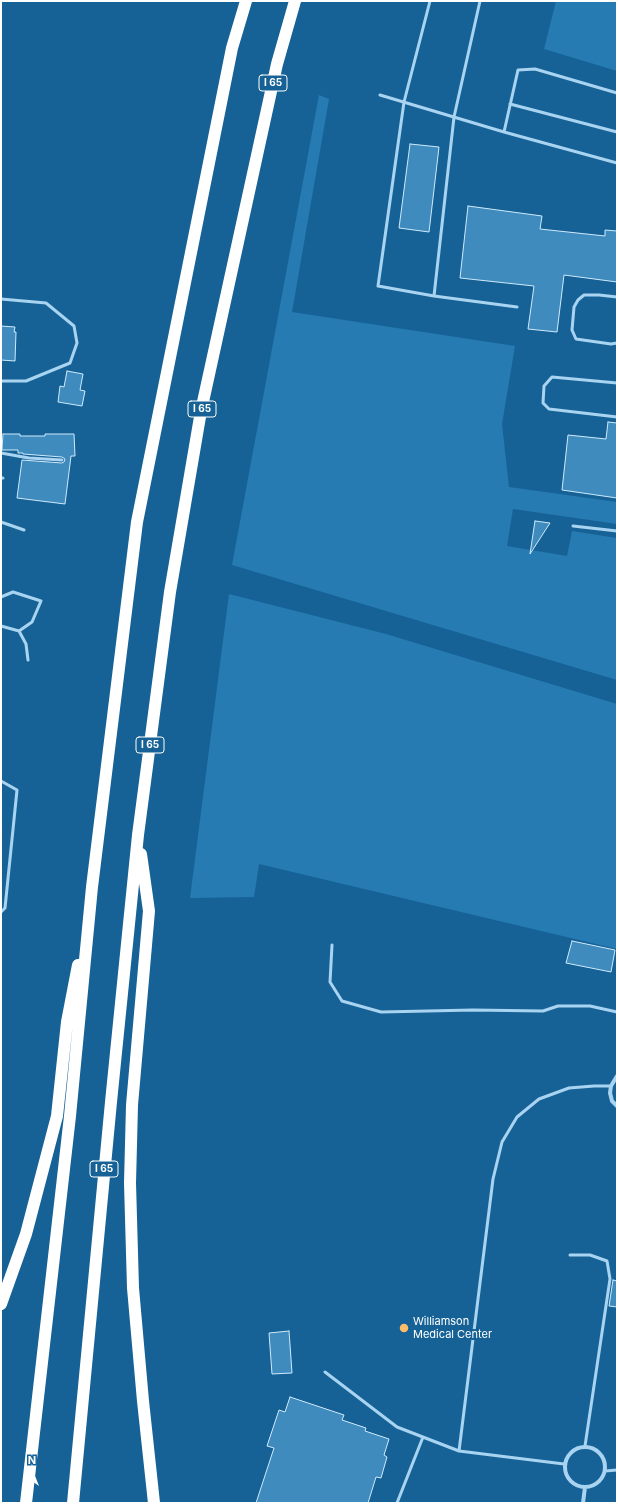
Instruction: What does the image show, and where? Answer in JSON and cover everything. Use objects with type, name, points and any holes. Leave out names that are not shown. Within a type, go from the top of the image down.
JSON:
[{"type":"highway","points":[[26,1503],[70,1116],[92,887],[137,522],[232,48],[246,1]]},
{"type":"highway","name":"I 65","points":[[73,1503],[110,1110],[138,835],[170,592],[201,411],[277,64],[295,1]]},
{"type":"highway","points":[[138,835],[149,911],[132,1105],[130,1183],[134,1288],[143,1401],[154,1503]]},
{"type":"highway","points":[[1,1304],[26,1234],[57,1116],[67,1022],[92,887]]},
{"type":"street","points":[[617,1076],[610,1086],[612,1101],[617,1106]]},
{"type":"street","points":[[585,1446],[597,1450],[601,1454],[606,1465],[603,1477],[598,1483],[585,1487],[577,1486],[570,1480],[565,1473],[564,1464],[574,1449],[585,1446]]},
{"type":"street","points":[[583,1503],[585,1487]]},
{"type":"lane","points":[[430,1],[404,102],[378,286],[517,308]]},
{"type":"lane","points":[[434,296],[454,117],[480,1]]},
{"type":"lane","points":[[504,132],[518,70],[535,69],[617,93]]},
{"type":"lane","points":[[380,95],[504,132],[617,163]]},
{"type":"lane","points":[[510,104],[617,132]]},
{"type":"lane","points":[[616,297],[584,295],[578,300],[574,308],[572,330],[576,339],[611,344],[617,343]]},
{"type":"lane","points":[[1,299],[46,303],[74,326],[77,343],[70,363],[26,381],[1,382]]},
{"type":"lane","points":[[617,383],[552,378],[544,386],[543,403],[549,409],[617,417]]},
{"type":"lane","points":[[1,453],[29,458],[62,460]]},
{"type":"lane","points":[[1,522],[24,530]]},
{"type":"lane","points":[[573,526],[617,531]]},
{"type":"lane","points":[[1,597],[13,592],[41,601],[32,622],[19,631]]},
{"type":"lane","points":[[1,626],[19,631],[26,644],[28,660]]},
{"type":"lane","points":[[1,781],[17,790],[5,908],[1,912]]},
{"type":"lane","points":[[332,945],[330,982],[342,1001],[381,1012],[473,1010],[543,1011],[558,1006],[590,1006],[617,1012]]},
{"type":"lane","points":[[459,1451],[493,1179],[502,1142],[517,1117],[539,1099],[569,1088],[610,1086]]},
{"type":"lane","points":[[570,1255],[590,1255],[607,1261],[610,1280],[585,1446]]},
{"type":"lane","points":[[325,1372],[398,1427],[459,1451],[564,1464]]},
{"type":"lane","points":[[397,1503],[423,1437]]},
{"type":"lane","points":[[605,1471],[617,1470]]},
{"type":"shaded area","points":[[556,1],[617,1],[617,71],[544,49]]},
{"type":"shaded area","points":[[319,95],[329,99],[292,312],[515,346],[502,424],[509,487],[617,502],[617,524],[513,509],[507,546],[567,556],[572,531],[617,538],[617,680],[232,565]]},
{"type":"shaded area","points":[[229,594],[386,634],[617,704],[617,949],[259,864],[254,897],[190,898]]},
{"type":"building","points":[[410,144],[439,147],[429,232],[399,228]]},
{"type":"building","points":[[468,206],[542,216],[540,229],[605,236],[605,230],[617,231],[617,282],[564,275],[557,332],[528,329],[534,286],[460,278]]},
{"type":"building","points":[[1,326],[15,327],[15,361],[1,360]]},
{"type":"building","points":[[67,371],[83,374],[80,390],[85,391],[82,406],[58,402],[60,386],[64,387]]},
{"type":"building","points":[[608,422],[617,423],[617,498],[562,490],[568,435],[606,439]]},
{"type":"building","points":[[3,434],[45,436],[45,434],[74,434],[75,456],[71,456],[65,504],[17,498],[22,460],[62,463],[65,459],[62,457],[23,454],[18,453],[18,450],[2,450]]},
{"type":"building","points":[[535,521],[550,523],[530,554]]},
{"type":"building","points":[[572,941],[615,950],[611,972],[566,963]]},
{"type":"building","points":[[613,1280],[617,1281],[617,1307],[609,1306]]},
{"type":"building","points":[[289,1331],[292,1373],[272,1374],[269,1333]]},
{"type":"building","points":[[290,1397],[344,1415],[342,1420],[366,1428],[365,1431],[389,1439],[384,1455],[387,1457],[381,1478],[376,1477],[368,1503],[256,1503],[274,1448],[267,1446],[279,1410],[285,1412]]},
{"type":"place","name":"Williamson Medical Center","points":[[404,1328]]}]
